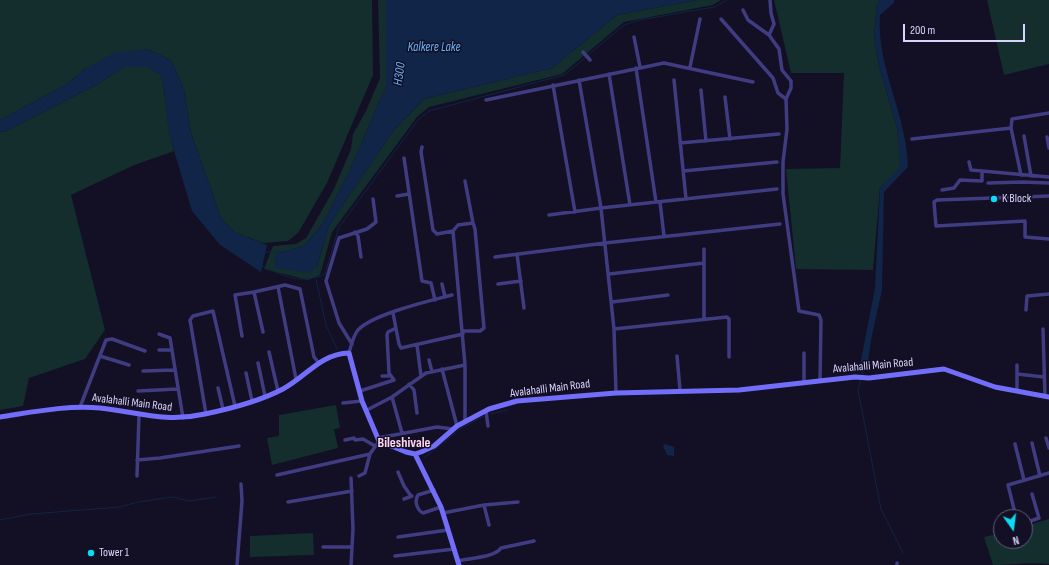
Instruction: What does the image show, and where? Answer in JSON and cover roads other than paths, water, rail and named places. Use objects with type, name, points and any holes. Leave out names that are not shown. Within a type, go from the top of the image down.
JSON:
[{"type":"main road","name":"Avalahalli Main Road","points":[[0,417],[80,407],[100,408],[156,418],[182,418],[206,414],[265,396],[296,380],[318,362],[339,354],[349,353]]},
{"type":"main road","points":[[349,353],[362,401],[378,439],[406,452],[415,454],[434,490],[441,507],[458,564]]},
{"type":"main road","name":"Avalahalli Main Road","points":[[415,454],[434,446],[455,427],[486,411],[517,401],[616,393],[680,390],[739,390],[856,377],[870,378],[944,369],[995,387],[1047,397]]},
{"type":"street","points":[[769,35],[774,24],[770,0]]},
{"type":"street","points":[[743,10],[748,20],[769,35],[778,48],[782,70],[791,81],[792,88],[786,98],[787,129],[783,162],[783,194],[786,226],[799,311],[815,313],[819,315],[821,320],[820,381]]},
{"type":"street","points":[[690,67],[700,19]]},
{"type":"street","points":[[721,19],[773,78],[778,93],[786,98]]},
{"type":"street","points":[[634,37],[664,236]]},
{"type":"street","points":[[486,100],[638,67],[669,63],[753,82]]},
{"type":"street","points":[[609,74],[630,205]]},
{"type":"street","points":[[579,80],[601,208],[609,274],[614,329],[616,393]]},
{"type":"street","points":[[674,80],[686,199]]},
{"type":"street","points":[[553,85],[575,212]]},
{"type":"street","points":[[701,90],[706,141]]},
{"type":"street","points":[[725,97],[730,139]]},
{"type":"street","points":[[1021,174],[1011,128],[1012,119],[1049,112]]},
{"type":"street","points":[[912,139],[1011,128]]},
{"type":"street","points":[[680,143],[779,134]]},
{"type":"street","points":[[1024,136],[1031,176]]},
{"type":"street","points":[[1047,137],[1049,148]]},
{"type":"street","points":[[422,147],[421,152],[433,230],[437,234],[453,231],[458,225],[473,223]]},
{"type":"street","points":[[404,158],[422,281],[431,283],[435,300]]},
{"type":"street","points":[[683,172],[777,162]]},
{"type":"street","points":[[969,162],[971,170],[1049,177]]},
{"type":"street","points":[[942,190],[954,188],[960,180],[982,181],[982,171]]},
{"type":"street","points":[[393,313],[400,347],[417,345],[462,332],[480,331],[484,328],[475,229],[465,181]]},
{"type":"street","points":[[988,183],[1049,183]]},
{"type":"street","points":[[549,215],[777,189]]},
{"type":"street","points":[[397,196],[409,194]]},
{"type":"street","points":[[1049,196],[937,200],[934,202],[936,226],[1025,222],[1025,238],[1049,239]]},
{"type":"street","points":[[352,344],[339,323],[325,279],[339,238],[371,227],[376,222],[373,199]]},
{"type":"street","points":[[495,257],[664,236],[780,224]]},
{"type":"street","points":[[453,231],[465,365],[465,422]]},
{"type":"street","points":[[355,232],[358,236],[361,257]]},
{"type":"street","points":[[704,249],[704,319]]},
{"type":"street","points":[[518,254],[524,308]]},
{"type":"street","points":[[609,274],[704,262]]},
{"type":"street","points":[[498,284],[521,281]]},
{"type":"street","points":[[442,284],[444,297]]},
{"type":"street","points":[[242,336],[235,295],[285,285],[300,289],[314,357],[318,362]]},
{"type":"street","points":[[278,287],[296,380]]},
{"type":"street","points":[[254,292],[263,332]]},
{"type":"street","points":[[1026,310],[1027,296],[1049,294]]},
{"type":"street","points":[[349,353],[357,332],[362,327],[379,317],[452,295]]},
{"type":"street","points":[[612,302],[668,295]]},
{"type":"street","points":[[206,414],[190,320],[193,316],[213,311],[235,406]]},
{"type":"street","points":[[614,329],[728,317],[729,357]]},
{"type":"street","points":[[389,376],[387,335],[388,332],[396,328]]},
{"type":"street","points":[[1042,329],[1044,377],[1047,397]]},
{"type":"street","points":[[159,334],[170,337],[182,418]]},
{"type":"street","points":[[80,407],[106,340],[112,339],[145,351]]},
{"type":"street","points":[[417,345],[421,376]]},
{"type":"street","points":[[159,350],[171,350]]},
{"type":"street","points":[[269,352],[278,390]]},
{"type":"street","points":[[804,353],[804,382]]},
{"type":"street","points":[[100,356],[129,365]]},
{"type":"street","points":[[677,356],[680,390]]},
{"type":"street","points":[[429,360],[432,372]]},
{"type":"street","points":[[258,363],[265,396]]},
{"type":"street","points":[[367,410],[392,397],[421,376],[442,369],[465,365]]},
{"type":"street","points":[[1017,365],[1017,391]]},
{"type":"street","points":[[359,476],[365,473],[370,454],[378,439],[437,427],[455,427],[442,369]]},
{"type":"street","points":[[143,371],[174,370]]},
{"type":"street","points":[[246,373],[252,401]]},
{"type":"street","points":[[1017,374],[1044,377]]},
{"type":"street","points":[[360,391],[392,381],[394,379],[389,376],[382,376]]},
{"type":"street","points":[[410,384],[414,390],[417,413]]},
{"type":"street","points":[[218,388],[223,409]]},
{"type":"street","points":[[138,391],[177,389]]},
{"type":"street","points":[[392,397],[402,433]]},
{"type":"street","points":[[343,403],[362,401]]},
{"type":"street","points":[[486,411],[488,426]]},
{"type":"street","points":[[137,476],[139,415]]},
{"type":"street","points":[[345,440],[354,438],[355,440],[363,440],[375,446]]},
{"type":"street","points":[[1046,438],[1049,448]]},
{"type":"street","points":[[1032,443],[1040,476]]},
{"type":"street","points":[[1015,444],[1024,480]]},
{"type":"street","points":[[137,460],[239,446]]},
{"type":"street","points":[[276,475],[370,454]]},
{"type":"street","points":[[398,472],[404,486],[411,496]]},
{"type":"street","points":[[1014,509],[1008,485],[1049,473]]},
{"type":"street","points":[[351,478],[351,565]]},
{"type":"street","points":[[238,565],[242,501],[241,484]]},
{"type":"street","points":[[404,499],[411,496],[417,497],[434,490]]},
{"type":"street","points":[[288,502],[352,491]]},
{"type":"street","points":[[1032,494],[1039,518],[1033,520]]},
{"type":"street","points":[[417,497],[416,500],[421,512],[428,513],[441,507]]},
{"type":"street","points":[[443,513],[484,505],[518,502]]},
{"type":"street","points":[[484,505],[489,525]]},
{"type":"street","points":[[398,537],[448,530]]},
{"type":"street","points":[[458,564],[498,552],[501,548],[534,542]]},
{"type":"street","points":[[323,547],[352,547]]},
{"type":"street","points":[[395,556],[454,549]]},
{"type":"water","name":"Kalkere Lake","points":[[386,0],[698,0],[617,15],[552,68],[424,99],[393,131],[329,225],[317,267],[308,273],[274,267],[276,254],[304,246],[323,223],[350,170],[386,86]]},
{"type":"water","points":[[881,0],[894,0],[894,3],[880,15],[880,34],[887,72],[903,128],[908,167],[884,192],[882,290],[871,340],[867,370],[859,370],[875,288],[880,188],[900,167],[897,128],[879,66],[874,37],[877,4]]},
{"type":"water","points":[[147,49],[171,60],[184,90],[191,133],[221,218],[234,232],[267,245],[261,272],[220,245],[192,211],[169,134],[161,75],[148,67],[124,67],[98,84],[6,131],[0,132],[0,120],[67,84],[85,69],[114,53]]},
{"type":"water","points":[[665,444],[674,447],[674,456],[667,455],[663,446]]},
{"type":"waterway","points":[[588,55],[624,25],[640,20],[714,7],[727,0]]},
{"type":"waterway","points":[[262,266],[285,276],[300,279],[308,279],[325,274],[339,227],[418,120],[429,111],[564,75],[586,57]]},
{"type":"waterway","points":[[328,228],[341,207]]},
{"type":"waterway","points":[[266,252],[285,251]]},
{"type":"waterway","points":[[316,279],[326,325],[337,349]]},
{"type":"waterway","points":[[862,376],[864,370]]},
{"type":"waterway","points":[[861,379],[858,390],[881,509],[903,553]]},
{"type":"waterway","points":[[490,414],[508,410]]},
{"type":"waterway","points":[[424,458],[460,429],[484,416]]},
{"type":"waterway","points":[[0,520],[31,514],[120,507],[138,502],[173,497],[189,501],[216,497]]},
{"type":"place","name":"K Block","points":[[994,199]]},
{"type":"place","name":"Tower 1","points":[[91,553]]},
{"type":"district","name":"Bileshivale","points":[[404,443]]},
{"type":"water label","name":"H300","points":[[400,74]]}]
